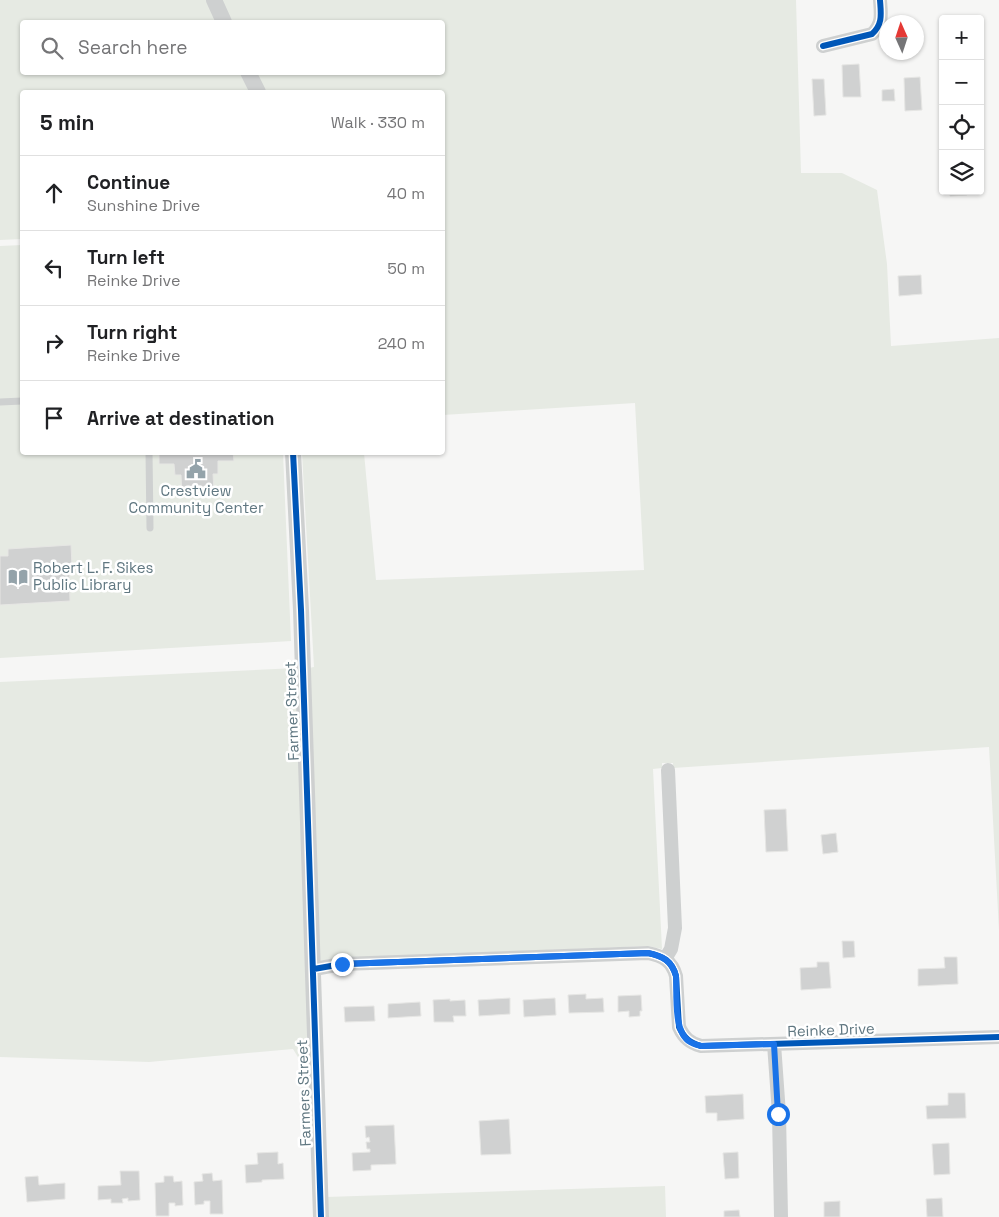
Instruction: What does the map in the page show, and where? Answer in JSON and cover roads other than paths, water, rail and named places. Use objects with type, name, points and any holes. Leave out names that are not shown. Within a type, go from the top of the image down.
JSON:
[{"type":"street","points":[[214,0],[223,20]]},
{"type":"street","points":[[824,46],[872,34],[878,29],[881,22],[880,0]]},
{"type":"street","points":[[250,75],[257,90]]},
{"type":"street","name":"Farmer Street","points":[[293,455],[301,610],[314,969]]},
{"type":"street","points":[[314,969],[342,964],[648,953],[659,955],[665,959],[671,949],[675,928],[668,770]]},
{"type":"street","name":"Reinke Drive","points":[[665,959],[674,968],[676,976],[679,1027],[682,1035],[690,1043],[701,1046],[999,1036]]},
{"type":"street","name":"Farmers Street","points":[[314,969],[313,1015],[321,1217]]},
{"type":"street","points":[[774,1044],[781,1217]]},
{"type":"lane","points":[[0,402],[20,401]]},
{"type":"lane","points":[[149,455],[150,528]]},
{"type":"place","name":"Crestview Community Center","points":[[196,469]]},
{"type":"place","name":"Robert L. F. Sikes Public Library","points":[[18,577]]}]
